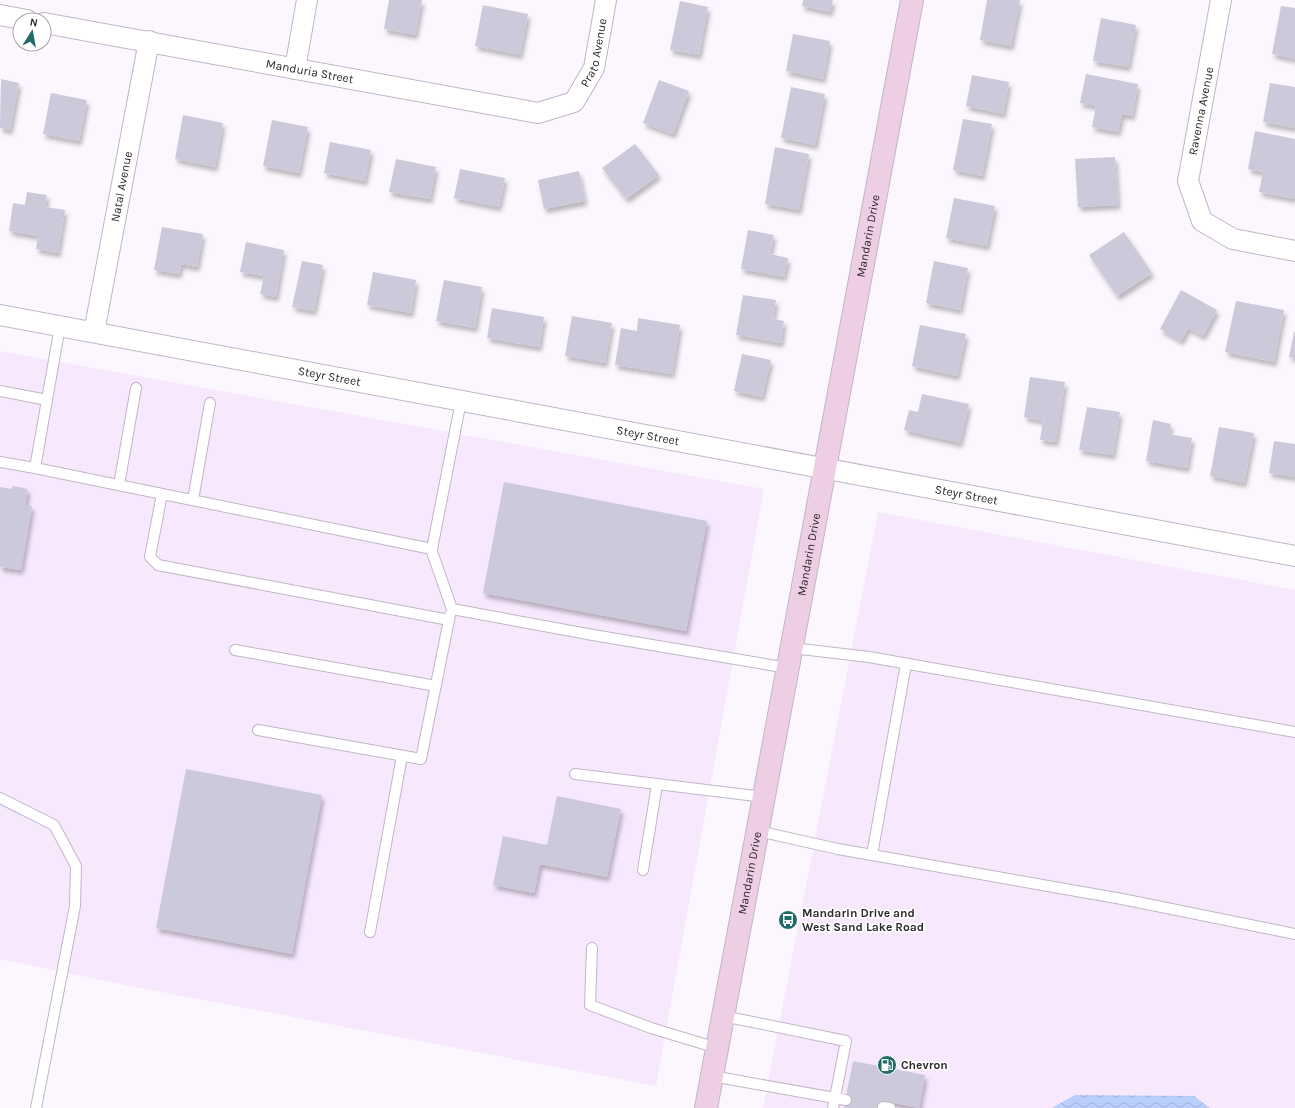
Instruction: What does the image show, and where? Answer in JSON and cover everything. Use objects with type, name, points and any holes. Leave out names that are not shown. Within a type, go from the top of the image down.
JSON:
[{"type":"street","points":[[295,69],[307,0]]},
{"type":"street","name":"Prato Avenue","points":[[574,102],[594,68],[606,0]]},
{"type":"street","name":"Mandarin Drive","points":[[706,1108],[912,0]]},
{"type":"street","name":"Ravenna Avenue","points":[[1221,0],[1188,181],[1202,221],[1233,239],[1295,251]]},
{"type":"street","name":"Manduria Street","points":[[52,24],[149,41],[538,114],[574,102]]},
{"type":"street","name":"Natal Avenue","points":[[94,332],[149,41]]},
{"type":"street","name":"Steyr Street","points":[[0,315],[1295,556]]},
{"type":"lane","points":[[35,468],[60,326]]},
{"type":"lane","points":[[119,485],[136,388]]},
{"type":"lane","points":[[0,391],[47,400]]},
{"type":"lane","points":[[258,730],[421,759],[452,609],[431,549],[461,401]]},
{"type":"lane","points":[[193,500],[210,402]]},
{"type":"lane","points":[[0,462],[431,549]]},
{"type":"lane","points":[[162,494],[150,557],[158,565],[449,620]]},
{"type":"lane","points":[[452,609],[593,635],[790,658],[906,664],[1295,732]]},
{"type":"lane","points":[[235,650],[436,686]]},
{"type":"lane","points":[[872,855],[906,664]]},
{"type":"lane","points":[[370,932],[402,756]]},
{"type":"lane","points":[[575,774],[764,797]]},
{"type":"lane","points":[[643,870],[657,785]]},
{"type":"lane","points":[[0,798],[54,825],[76,866],[75,906],[36,1108]]},
{"type":"lane","points":[[758,831],[872,855],[1122,899],[1295,934]]},
{"type":"lane","points":[[592,948],[590,1005],[651,1028],[718,1048]]},
{"type":"lane","points":[[723,1016],[846,1042],[833,1108]]},
{"type":"lane","points":[[712,1076],[846,1100]]},
{"type":"shaded area","points":[[0,351],[764,489],[656,1086],[135,987],[0,959]]},
{"type":"shaded area","points":[[878,512],[1295,590],[1295,1108],[763,1108]]},
{"type":"water","points":[[1075,1095],[1194,1096],[1210,1108],[1052,1108]]},
{"type":"building","points":[[389,0],[422,0],[415,35],[384,29]]},
{"type":"building","points":[[803,0],[833,0],[830,12],[802,6]]},
{"type":"building","points":[[987,0],[1020,0],[1011,46],[980,40]]},
{"type":"building","points":[[680,1],[708,7],[699,55],[670,50]]},
{"type":"building","points":[[483,5],[528,14],[520,55],[475,46]]},
{"type":"building","points":[[1281,6],[1295,8],[1295,59],[1272,54]]},
{"type":"building","points":[[1101,18],[1136,25],[1128,67],[1093,61]]},
{"type":"building","points":[[793,34],[830,41],[823,79],[786,71]]},
{"type":"building","points":[[1086,74],[1138,84],[1132,116],[1122,114],[1118,132],[1092,127],[1096,106],[1080,103]]},
{"type":"building","points":[[972,75],[1009,82],[1003,114],[966,106]]},
{"type":"building","points":[[1,79],[19,83],[10,130],[0,128]]},
{"type":"building","points":[[659,80],[689,91],[673,134],[643,123]]},
{"type":"building","points":[[1270,83],[1295,87],[1295,128],[1263,122]]},
{"type":"building","points":[[791,87],[825,94],[815,145],[781,138]]},
{"type":"building","points":[[51,93],[87,100],[79,141],[43,134]]},
{"type":"building","points":[[183,115],[223,123],[215,167],[175,159]]},
{"type":"building","points":[[963,119],[992,124],[982,176],[953,170]]},
{"type":"building","points":[[272,120],[308,127],[299,173],[263,166]]},
{"type":"building","points":[[1255,131],[1295,139],[1295,199],[1259,192],[1263,172],[1248,169]]},
{"type":"building","points":[[330,142],[371,150],[365,181],[324,173]]},
{"type":"building","points":[[635,144],[659,175],[626,199],[602,168]]},
{"type":"building","points":[[775,147],[809,154],[799,210],[765,204]]},
{"type":"building","points":[[1115,157],[1118,205],[1078,207],[1075,159]]},
{"type":"building","points":[[396,159],[436,167],[430,199],[389,192]]},
{"type":"building","points":[[460,169],[505,178],[499,207],[454,198]]},
{"type":"building","points":[[579,171],[585,201],[544,209],[538,180]]},
{"type":"building","points":[[27,192],[47,195],[45,207],[65,210],[58,253],[36,249],[38,236],[9,231],[13,203],[25,205]]},
{"type":"building","points":[[954,198],[995,206],[987,246],[946,238]]},
{"type":"building","points":[[162,227],[203,234],[197,267],[181,264],[179,274],[154,270]]},
{"type":"building","points":[[748,230],[774,235],[770,254],[788,258],[784,277],[741,269]]},
{"type":"building","points":[[1124,232],[1152,273],[1117,296],[1089,255]]},
{"type":"building","points":[[246,242],[284,250],[276,297],[260,294],[264,276],[240,272]]},
{"type":"building","points":[[302,261],[323,265],[314,311],[292,307]]},
{"type":"building","points":[[934,261],[968,268],[960,310],[926,303]]},
{"type":"building","points":[[373,272],[416,280],[411,313],[367,305]]},
{"type":"building","points":[[444,280],[482,287],[475,328],[436,321]]},
{"type":"building","points":[[1181,290],[1217,310],[1203,336],[1188,328],[1181,341],[1160,329]]},
{"type":"building","points":[[743,295],[776,300],[773,319],[784,321],[781,343],[736,335]]},
{"type":"building","points":[[1236,301],[1284,310],[1274,362],[1225,352]]},
{"type":"building","points":[[492,308],[544,317],[539,347],[487,338]]},
{"type":"building","points":[[572,316],[612,323],[605,363],[565,356]]},
{"type":"building","points":[[638,318],[680,325],[672,374],[615,365],[621,328],[637,331]]},
{"type":"building","points":[[920,325],[966,334],[957,376],[912,366]]},
{"type":"building","points":[[1295,332],[1295,358],[1289,357]]},
{"type":"building","points":[[742,354],[771,360],[762,397],[734,391]]},
{"type":"building","points":[[1030,377],[1065,382],[1056,442],[1040,440],[1043,421],[1024,417]]},
{"type":"building","points":[[922,394],[969,404],[960,443],[904,430],[909,410],[918,412]]},
{"type":"building","points":[[1087,407],[1120,412],[1113,455],[1079,450]]},
{"type":"building","points":[[1153,420],[1171,424],[1169,434],[1192,438],[1187,468],[1146,461]]},
{"type":"building","points":[[1219,427],[1254,433],[1244,483],[1210,476]]},
{"type":"building","points":[[1274,441],[1295,444],[1295,477],[1269,473]]},
{"type":"building","points":[[504,482],[707,521],[686,631],[483,593]]},
{"type":"building","points":[[13,486],[28,489],[25,505],[32,506],[21,570],[0,567],[0,487],[12,489]]},
{"type":"building","points":[[186,769],[322,795],[292,954],[156,928]]},
{"type":"building","points":[[557,796],[621,809],[607,877],[540,864],[534,893],[493,885],[503,836],[547,845]]},
{"type":"building","points":[[853,1061],[925,1075],[919,1108],[884,1101],[883,1108],[844,1108]]},
{"type":"place","name":"Mandarin Drive and West Sand Lake Road","points":[[788,920]]},
{"type":"place","name":"Chevron","points":[[887,1065]]}]
